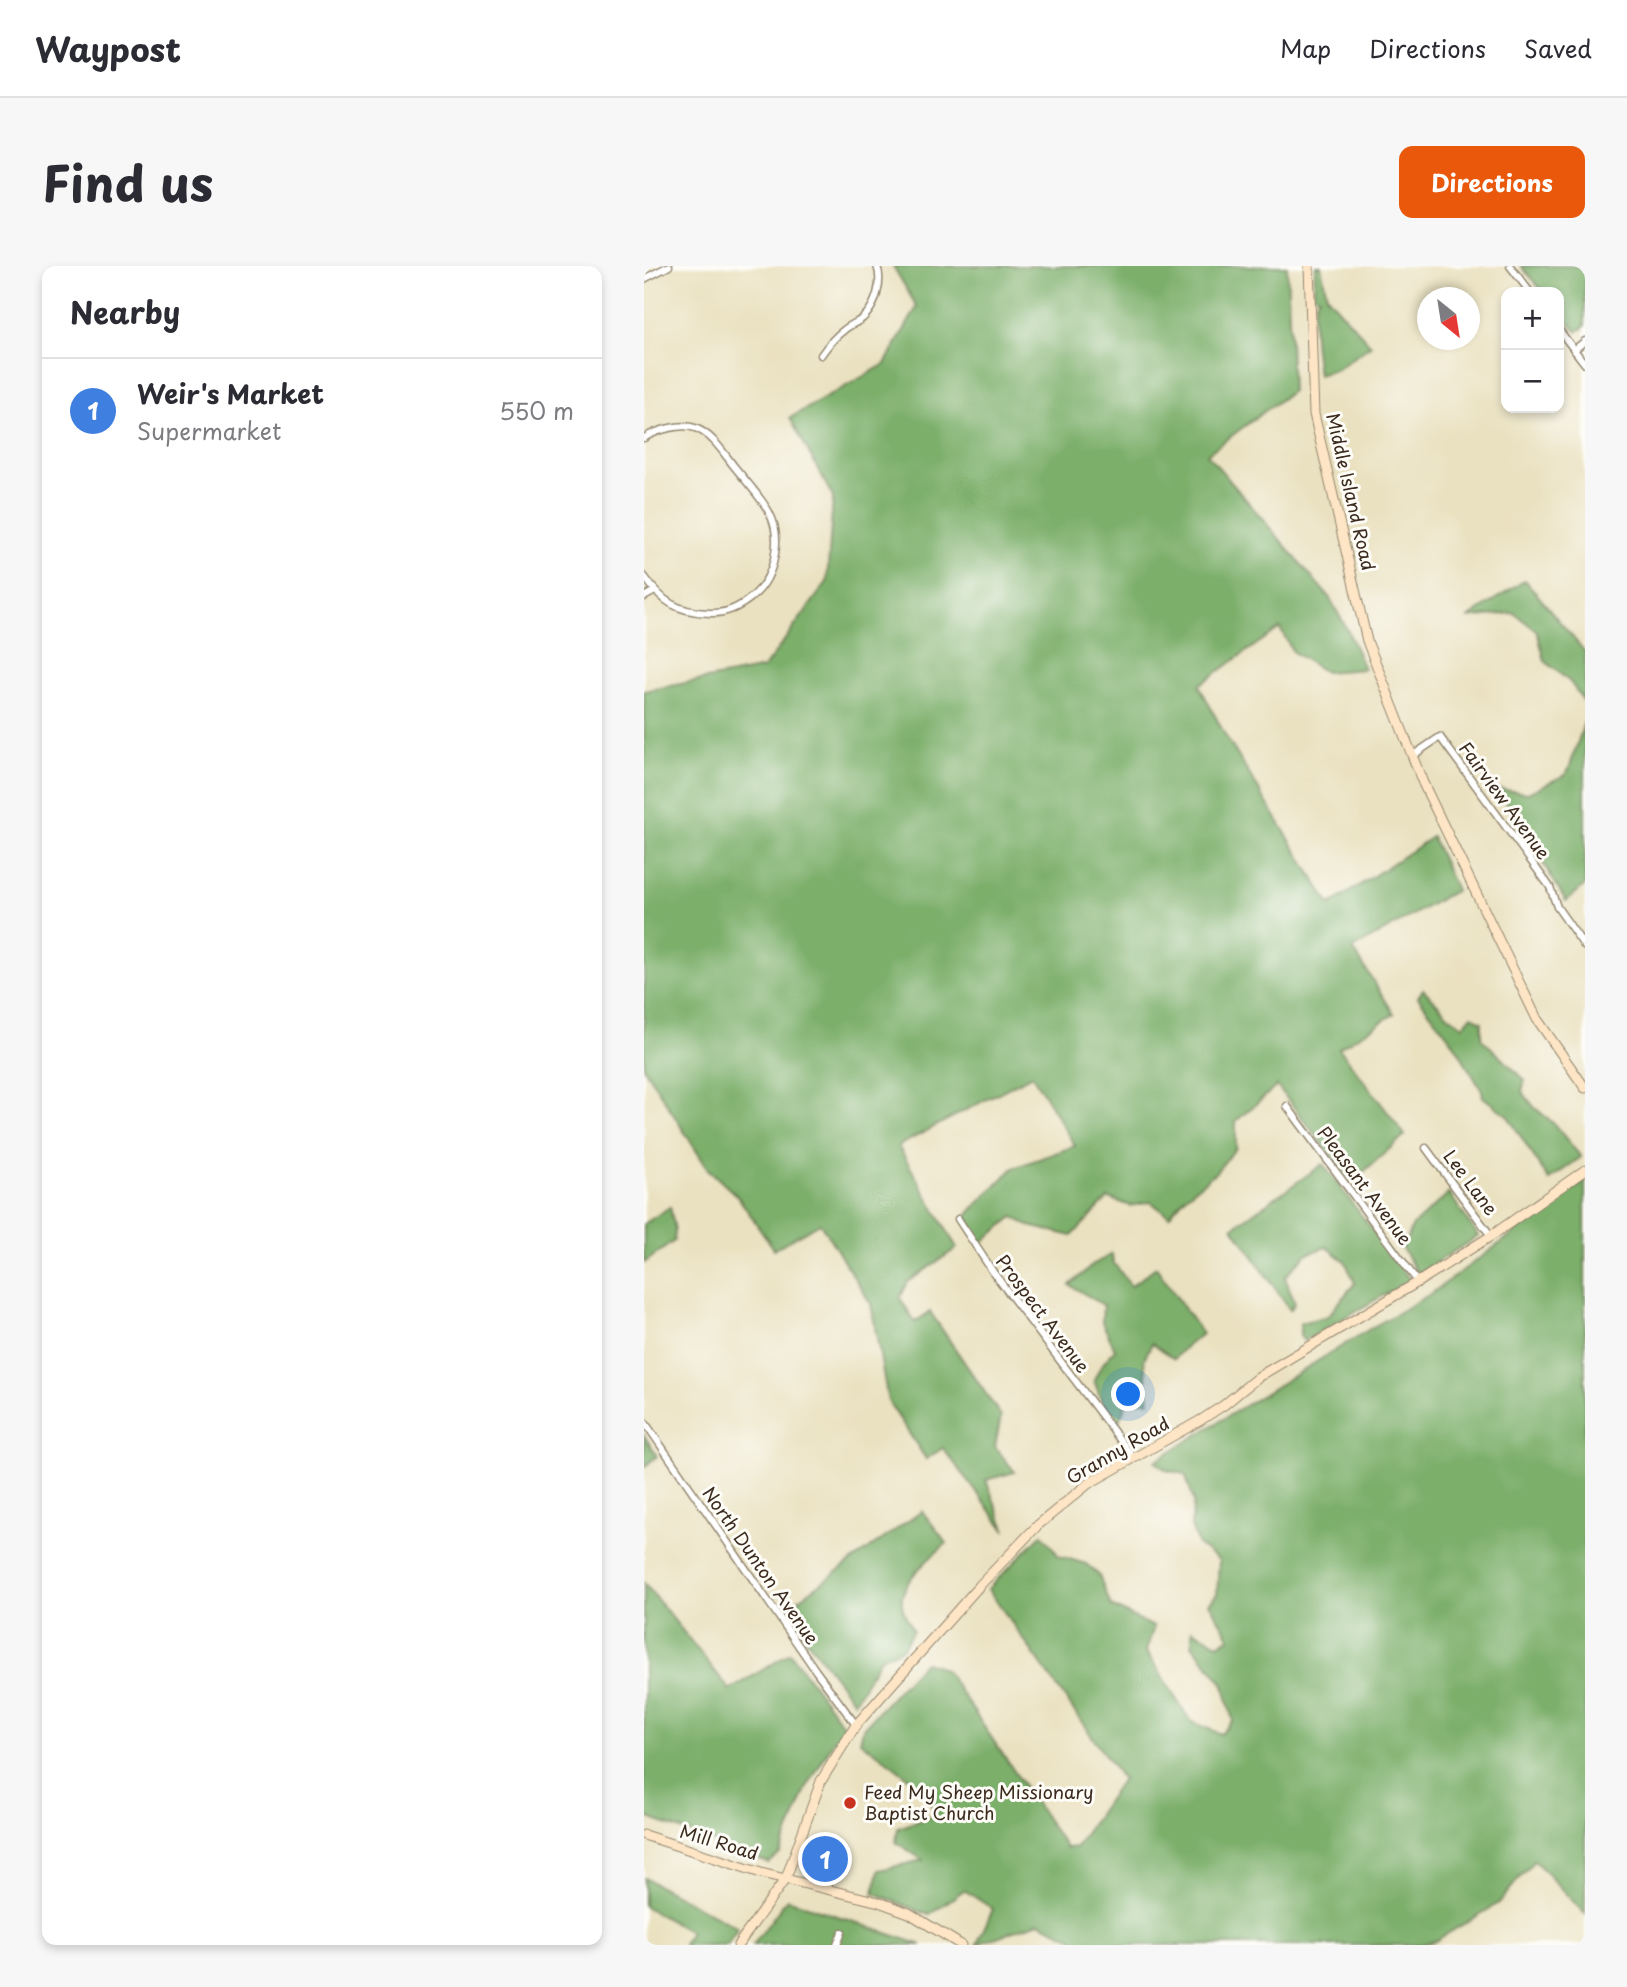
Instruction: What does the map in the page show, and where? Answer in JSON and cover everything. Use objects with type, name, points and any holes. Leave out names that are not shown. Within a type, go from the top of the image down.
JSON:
[{"type":"street","points":[[644,279],[669,266]]},
{"type":"street","points":[[821,355],[829,343],[863,317],[874,303],[880,273],[877,266]]},
{"type":"street","name":"Middle Island Road","points":[[1309,266],[1314,414],[1367,641],[1412,756]]},
{"type":"street","points":[[1510,266],[1526,287]]},
{"type":"street","points":[[1564,337],[1585,365]]},
{"type":"street","points":[[1574,351],[1585,341]]},
{"type":"street","points":[[644,438],[676,427],[696,428],[714,440],[770,513],[775,541],[772,569],[760,590],[740,607],[719,614],[690,613],[664,601],[644,576]]},
{"type":"street","points":[[644,597],[655,591]]},
{"type":"street","name":"Fairview Avenue","points":[[1412,756],[1440,737],[1549,887],[1557,907],[1585,947]]},
{"type":"street","points":[[1412,756],[1537,1019],[1585,1088]]},
{"type":"street","name":"Pleasant Avenue","points":[[1287,1106],[1418,1282]]},
{"type":"street","name":"Lee Lane","points":[[1426,1148],[1492,1236]]},
{"type":"street","name":"Granny Road","points":[[738,1945],[786,1878],[821,1781],[856,1725],[980,1585],[1038,1525],[1074,1493],[1201,1420],[1285,1360],[1492,1236],[1585,1170]]},
{"type":"street","name":"Prospect Avenue","points":[[958,1219],[993,1272],[1133,1457]]},
{"type":"street","name":"North Dunton Avenue","points":[[644,1421],[856,1725]]},
{"type":"street","name":"Mill Road","points":[[644,1835],[719,1860],[879,1902],[909,1913],[961,1945]]},
{"type":"street","points":[[837,1945],[842,1932]]},
{"type":"green space","points":[[893,266],[1287,266],[1292,391],[1207,454],[1329,597],[1348,631],[1364,669],[1325,672],[1293,652],[1280,628],[1199,685],[1225,735],[1330,905],[1432,837],[1456,890],[1353,949],[1394,1014],[1339,1048],[1405,1135],[1352,1182],[1277,1086],[1236,1121],[1236,1148],[1216,1172],[1186,1196],[1169,1216],[1151,1202],[1131,1206],[1108,1198],[1072,1236],[1029,1226],[1013,1217],[981,1243],[966,1216],[1013,1168],[1075,1146],[1032,1075],[898,1146],[957,1248],[908,1282],[900,1298],[915,1322],[930,1312],[1001,1416],[995,1447],[1015,1472],[986,1480],[1006,1531],[943,1448],[926,1459],[888,1401],[871,1304],[820,1223],[774,1249],[738,1197],[708,1169],[644,1068],[644,691],[764,668],[827,582],[833,497],[790,418],[885,364],[917,307]]},
{"type":"green space","points":[[1317,266],[1321,266],[1327,296],[1371,345],[1337,369],[1318,375],[1313,323],[1319,297],[1314,294]]},
{"type":"green space","points":[[1521,266],[1585,266],[1585,326],[1577,332],[1564,317],[1564,287],[1539,287]]},
{"type":"green space","points":[[1525,580],[1585,652],[1585,703],[1570,682],[1545,661],[1537,631],[1514,613],[1468,618]]},
{"type":"green space","points":[[1585,720],[1585,885],[1566,901],[1498,789],[1528,793],[1565,775]]},
{"type":"green space","points":[[1423,989],[1449,1016],[1463,1026],[1472,1015],[1482,1022],[1482,1039],[1525,1080],[1522,1091],[1581,1157],[1549,1180],[1507,1115],[1483,1097],[1455,1045],[1418,997]]},
{"type":"green space","points":[[1323,1164],[1410,1280],[1304,1341],[1300,1336],[1300,1323],[1328,1316],[1355,1283],[1345,1261],[1327,1247],[1306,1254],[1285,1277],[1295,1304],[1290,1310],[1233,1227]]},
{"type":"green space","points":[[1585,1181],[1585,1914],[1534,1860],[1499,1903],[1435,1941],[1418,1945],[1079,1945],[1071,1937],[1039,1922],[977,1944],[993,1909],[964,1890],[929,1915],[874,1893],[879,1870],[923,1860],[896,1842],[898,1828],[936,1815],[931,1803],[914,1783],[860,1741],[863,1728],[924,1662],[947,1672],[1066,1848],[1076,1847],[1122,1779],[988,1589],[1042,1534],[1059,1556],[1086,1564],[1099,1575],[1111,1606],[1154,1627],[1146,1651],[1190,1721],[1221,1734],[1233,1721],[1223,1683],[1192,1645],[1192,1630],[1218,1644],[1230,1638],[1209,1603],[1217,1594],[1219,1560],[1198,1545],[1191,1526],[1194,1501],[1185,1474],[1166,1470],[1155,1461],[1432,1293]]},
{"type":"green space","points":[[1449,1193],[1478,1236],[1418,1274],[1402,1248],[1413,1225]]},
{"type":"green space","points":[[670,1207],[675,1230],[674,1241],[644,1263],[644,1224]]},
{"type":"green space","points":[[1112,1254],[1113,1262],[1131,1286],[1156,1267],[1202,1334],[1174,1359],[1152,1343],[1144,1359],[1149,1401],[1127,1401],[1117,1426],[1101,1399],[1094,1380],[1115,1349],[1102,1322],[1103,1305],[1070,1285],[1094,1264]]},
{"type":"green space","points":[[644,1435],[657,1456],[644,1467]]},
{"type":"green space","points":[[922,1511],[947,1543],[911,1578],[902,1596],[905,1614],[913,1630],[903,1648],[880,1658],[854,1702],[784,1610]]},
{"type":"green space","points":[[644,1583],[730,1690],[790,1653],[843,1725],[807,1787],[780,1854],[769,1863],[644,1816]]},
{"type":"green space","points":[[644,1878],[738,1928],[727,1945],[683,1945],[690,1932],[644,1906]]},
{"type":"green space","points":[[787,1899],[922,1945],[753,1945]]},
{"type":"place","name":"Feed My Sheep Missionary Baptist Church","points":[[850,1803]]},
{"type":"place","name":"Weir's Market","points":[[825,1859]]}]
